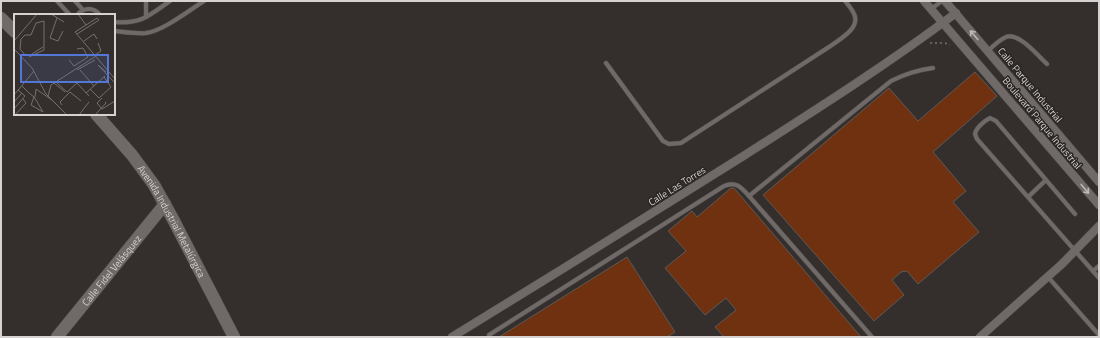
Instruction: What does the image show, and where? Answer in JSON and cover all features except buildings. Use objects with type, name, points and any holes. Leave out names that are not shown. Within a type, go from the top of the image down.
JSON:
[{"type":"street","points":[[924,1],[943,23]]},
{"type":"street","name":"Calle Parque Industrial","points":[[945,1],[1099,182]]},
{"type":"street","name":"Calle Las Torres","points":[[452,337],[661,208],[858,83],[956,13]]},
{"type":"street","points":[[1,18],[14,30]]},
{"type":"street","name":"Boulevard Parque Industrial","points":[[943,23],[1099,206]]},
{"type":"street","name":"Avenida Industrial Metalúrgica","points":[[97,115],[132,155],[154,185],[234,337]]},
{"type":"street","name":"Calle Fidel Velásquez","points":[[57,337],[165,204]]},
{"type":"street","points":[[980,337],[1048,277],[1099,226]]},
{"type":"lane","points":[[57,1],[69,14]]},
{"type":"lane","points":[[75,1],[83,10]]},
{"type":"lane","points":[[146,1],[146,17]]},
{"type":"lane","points":[[115,22],[134,22],[146,17],[170,1]]},
{"type":"lane","points":[[115,31],[138,33],[152,32],[165,26],[204,1]]},
{"type":"lane","points":[[606,63],[663,141],[669,144],[682,143],[842,38],[852,29],[856,17],[845,1]]},
{"type":"lane","points":[[931,9],[942,1]]},
{"type":"lane","points":[[78,14],[83,10],[91,9],[95,10],[99,14]]},
{"type":"lane","points":[[988,51],[1005,38],[1013,36],[1020,39],[1047,64]]},
{"type":"lane","points":[[749,196],[891,81],[902,75],[933,68]]},
{"type":"lane","points":[[1075,214],[996,121],[993,119],[987,119],[976,129],[975,137],[1099,278]]},
{"type":"lane","points":[[1028,197],[1046,180]]},
{"type":"lane","points":[[489,335],[729,184],[738,185],[749,196],[872,337]]},
{"type":"lane","points":[[1093,271],[1099,266]]},
{"type":"lane","points":[[1048,277],[1099,335]]},
{"type":"path","points":[[910,47],[935,42],[951,45]]}]
